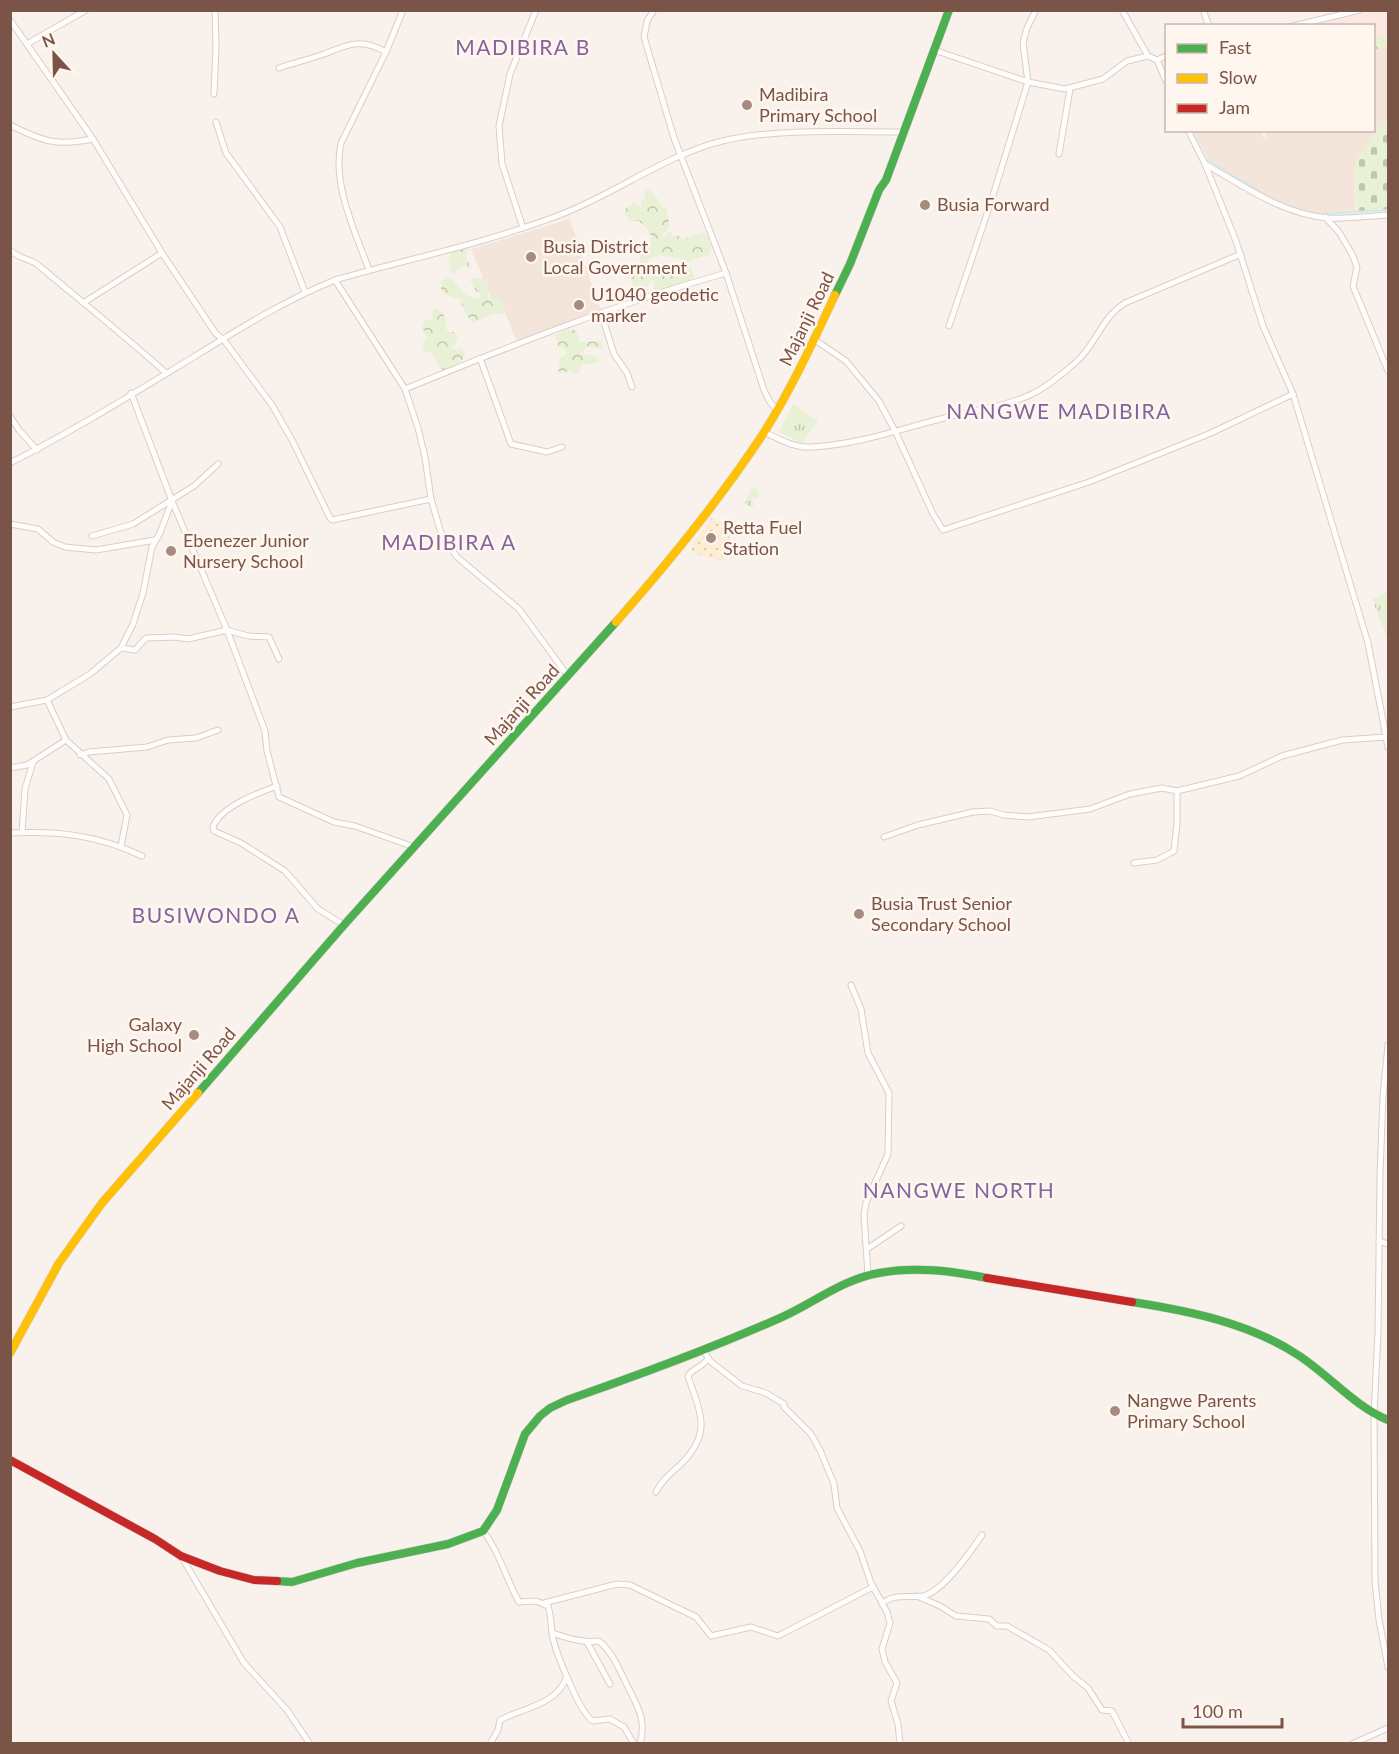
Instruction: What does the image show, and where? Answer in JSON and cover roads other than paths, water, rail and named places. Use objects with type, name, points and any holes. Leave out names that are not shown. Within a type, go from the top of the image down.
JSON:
[{"type":"main road","name":"Majanji Road","points":[[10,1353],[59,1263],[102,1203],[344,925],[568,676],[673,556],[719,498],[764,432],[815,340],[850,264],[879,190],[886,180],[949,10]]},
{"type":"main road","points":[[10,1460],[155,1539],[181,1556],[255,1581],[292,1582],[357,1563],[448,1544],[483,1531],[497,1510],[521,1441],[540,1416],[550,1408],[567,1400],[706,1354],[868,1275],[898,1269],[933,1270],[1075,1294],[1164,1306],[1220,1320],[1287,1348],[1374,1414],[1389,1420]]},
{"type":"street","points":[[27,44],[86,10]]},
{"type":"street","points":[[214,94],[215,10]]},
{"type":"street","points":[[369,270],[343,192],[338,156],[341,143],[386,52],[403,10]]},
{"type":"street","points":[[523,228],[502,164],[499,126],[510,74],[536,10]]},
{"type":"street","points":[[654,10],[647,21],[644,36],[680,155],[726,273],[764,390],[777,410]]},
{"type":"street","points":[[949,326],[991,202],[1028,81],[1023,43],[1036,10]]},
{"type":"street","points":[[1122,10],[1148,56],[1157,60],[1165,77]]},
{"type":"street","points":[[1301,24],[1360,10]]},
{"type":"street","points":[[10,20],[93,139],[162,253],[216,334],[223,339],[272,405],[292,440],[330,518],[333,520],[431,499]]},
{"type":"street","points":[[279,68],[344,45],[356,43],[372,44],[386,52]]},
{"type":"street","points":[[934,50],[1028,81],[1070,89],[1103,79],[1127,61],[1148,56]]},
{"type":"street","points":[[1157,60],[1165,57]]},
{"type":"street","points":[[1059,154],[1070,89]]},
{"type":"street","points":[[216,122],[226,153],[280,227],[305,292]]},
{"type":"street","points":[[10,125],[51,142],[72,143],[93,139]]},
{"type":"street","points":[[10,463],[37,450],[305,292],[335,280],[523,228],[558,216],[593,201],[680,155],[705,146],[752,136],[903,132]]},
{"type":"street","points":[[1189,132],[1205,164],[1241,254],[1263,326],[1293,394],[1368,643],[1388,747]]},
{"type":"street","points":[[1205,164],[1279,206],[1301,213],[1325,218],[1389,215]]},
{"type":"street","points":[[1325,218],[1339,232],[1352,254],[1357,267],[1353,286],[1389,371]]},
{"type":"street","points":[[10,250],[15,255],[35,262],[126,337],[166,374]]},
{"type":"street","points":[[83,303],[162,253]]},
{"type":"street","points":[[764,432],[793,446],[810,448],[896,433],[1032,394],[1076,362],[1087,350],[1105,320],[1114,310],[1125,303],[1241,254]]},
{"type":"street","points":[[405,389],[601,313],[726,273]]},
{"type":"street","points":[[335,280],[405,389],[425,458],[431,499],[441,533],[457,557],[519,609],[568,676]]},
{"type":"street","points":[[601,313],[614,354],[627,373],[632,387]]},
{"type":"street","points":[[815,340],[846,361],[879,401],[933,514],[944,530],[1089,482],[1211,433],[1293,394]]},
{"type":"street","points":[[480,358],[511,444],[548,452],[562,447]]},
{"type":"street","points":[[131,393],[172,501],[227,630],[265,731],[267,752],[279,797],[334,822],[354,826],[414,847]]},
{"type":"street","points":[[10,416],[37,450]]},
{"type":"street","points":[[92,536],[133,524],[194,486],[218,464]]},
{"type":"street","points":[[10,707],[47,700],[90,674],[122,648],[136,614],[152,547],[172,501]]},
{"type":"street","points":[[10,524],[38,530],[53,542],[65,547],[96,550],[155,540]]},
{"type":"street","points":[[122,648],[135,650],[146,638],[188,639],[227,630],[248,636],[269,637],[279,659]]},
{"type":"street","points":[[47,700],[66,740],[109,779],[128,815],[122,846]]},
{"type":"street","points":[[80,754],[147,747],[168,740],[196,738],[218,730]]},
{"type":"street","points":[[884,837],[918,825],[973,812],[990,811],[1028,817],[1090,809],[1151,789],[1177,791],[1239,776],[1282,756],[1342,740],[1386,737]]},
{"type":"street","points":[[10,768],[33,762],[66,740]]},
{"type":"street","points":[[22,832],[25,789],[33,762]]},
{"type":"street","points":[[277,786],[228,808],[217,818],[213,827],[214,831],[241,843],[285,871],[318,909],[344,925]]},
{"type":"street","points":[[1134,863],[1157,861],[1174,851],[1177,791]]},
{"type":"street","points":[[10,833],[65,833],[90,837],[122,846],[142,856]]},
{"type":"street","points":[[851,985],[861,1009],[868,1053],[889,1093],[888,1154],[866,1203],[864,1215],[868,1275]]},
{"type":"street","points":[[1389,1045],[1383,1096],[1374,1414],[1375,1581],[1379,1620],[1389,1667]]},
{"type":"street","points":[[867,1249],[901,1226]]},
{"type":"street","points":[[1379,1241],[1389,1244]]},
{"type":"street","points":[[656,1492],[665,1478],[688,1457],[701,1435],[702,1419],[688,1376],[690,1372],[705,1364],[706,1354]]},
{"type":"street","points":[[706,1354],[742,1386],[766,1393],[784,1404],[784,1407],[811,1434],[834,1484],[837,1508],[860,1551],[873,1587],[887,1612],[890,1623],[882,1649],[885,1662],[897,1683],[891,1701],[898,1724],[900,1743]]},
{"type":"street","points":[[483,1531],[491,1541],[509,1586],[519,1602],[544,1603],[617,1584],[630,1585],[696,1617],[711,1636],[751,1627],[778,1636],[873,1587]]},
{"type":"street","points":[[882,1604],[887,1599],[895,1597],[926,1596],[963,1563],[982,1535]]},
{"type":"street","points":[[181,1556],[244,1663],[287,1710],[310,1743]]},
{"type":"street","points":[[917,1596],[956,1616],[989,1619],[997,1626],[1007,1626],[1022,1636],[1042,1644],[1088,1688],[1102,1710],[1112,1712],[1129,1743]]},
{"type":"street","points":[[544,1603],[549,1606],[552,1633],[567,1677],[588,1718],[593,1721],[610,1719],[624,1727],[634,1743]]},
{"type":"street","points":[[552,1633],[587,1642],[598,1641],[619,1666],[638,1702],[642,1734],[640,1743]]},
{"type":"street","points":[[587,1642],[610,1684]]},
{"type":"street","points":[[490,1743],[498,1730],[500,1720],[548,1701],[560,1689],[567,1677]]},
{"type":"street","points":[[1352,1743],[1389,1728]]},
{"type":"waterway","points":[[1208,160],[1267,196]]},
{"type":"waterway","points":[[1324,214],[1388,210]]},
{"type":"place","name":"Madibira Primary School","points":[[747,105]]},
{"type":"place","name":"Busia Forward","points":[[925,205]]},
{"type":"place","name":"Busia District Local Government","points":[[531,257]]},
{"type":"place","name":"U1040 geodetic marker","points":[[579,305]]},
{"type":"place","name":"Retta Fuel Station","points":[[711,538]]},
{"type":"place","name":"Ebenezer Junior Nursery School","points":[[171,551]]},
{"type":"place","name":"Busia Trust Senior Secondary School","points":[[859,914]]},
{"type":"place","name":"Galaxy High School","points":[[194,1035]]},
{"type":"place","name":"Nangwe Parents Primary School","points":[[1115,1411]]},
{"type":"district","name":"MADIBIRA B","points":[[523,48]]},
{"type":"district","name":"NANGWE MADIBIRA","points":[[1059,412]]},
{"type":"district","name":"MADIBIRA A","points":[[449,543]]},
{"type":"district","name":"BUSIWONDO A","points":[[216,916]]},
{"type":"district","name":"NANGWE NORTH","points":[[959,1191]]}]
